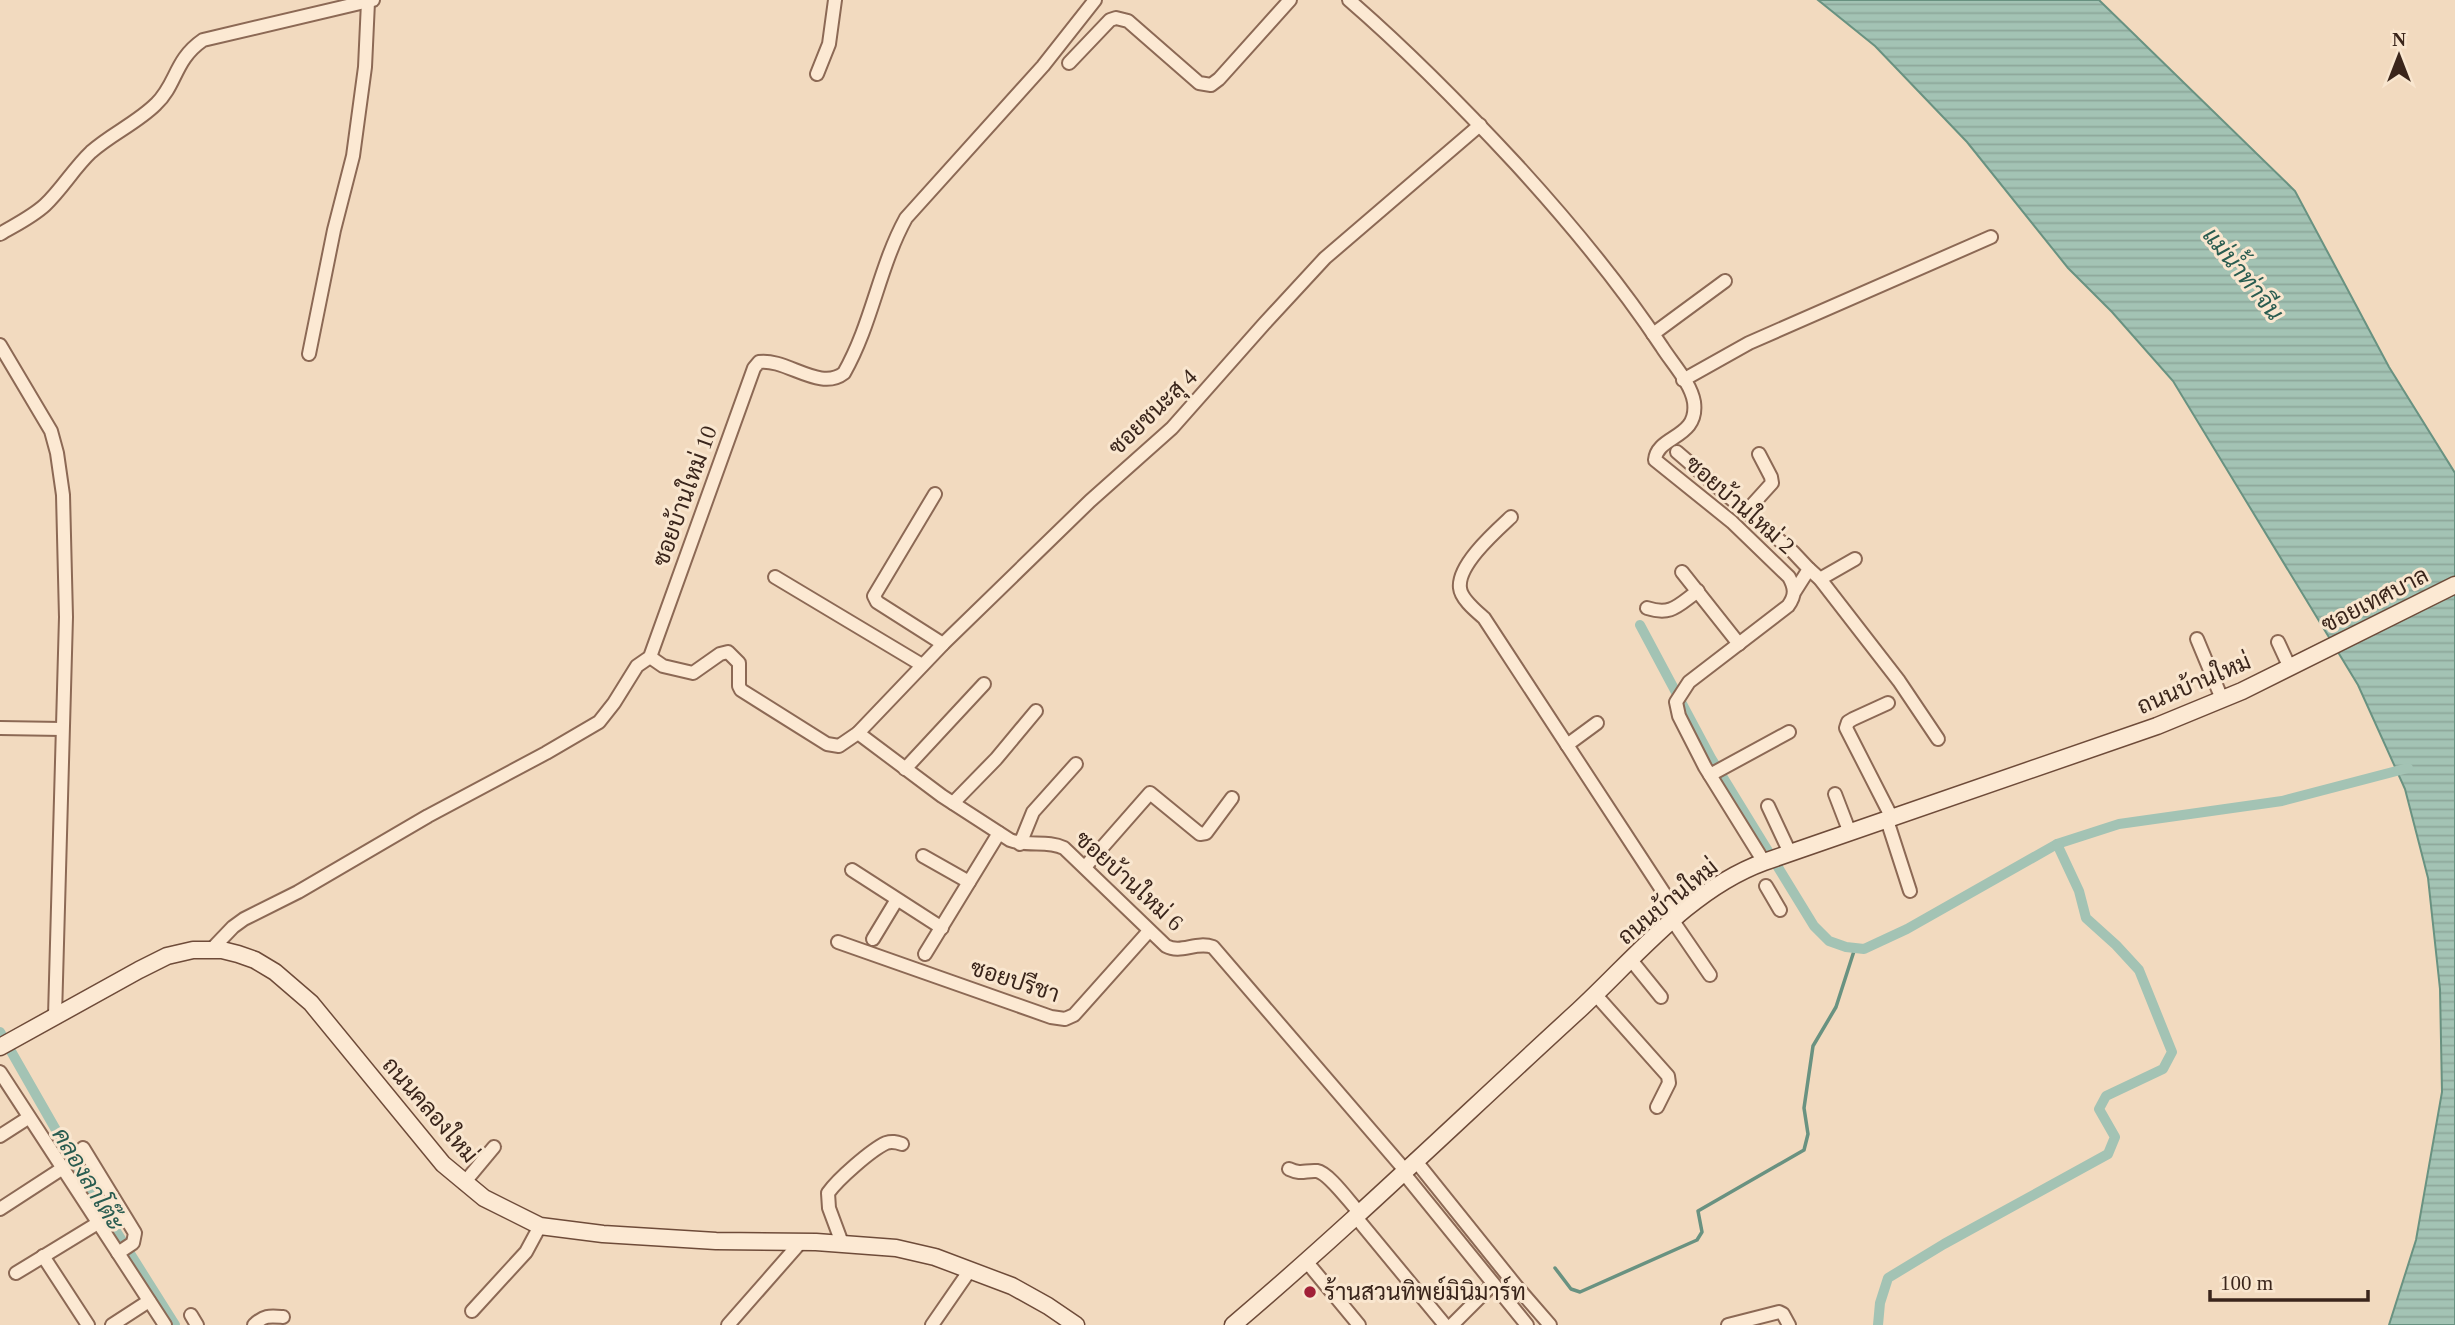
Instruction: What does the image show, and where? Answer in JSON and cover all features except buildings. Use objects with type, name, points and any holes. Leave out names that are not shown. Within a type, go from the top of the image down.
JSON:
[{"type":"street","points":[[817,74],[826,55],[835,0]]},
{"type":"street","name":"ซอยบ้านใหม่ 10","points":[[211,950],[244,919],[298,892],[428,816],[599,722],[637,666],[650,657],[754,368],[760,362],[769,360],[829,379],[838,378],[845,373],[897,235],[906,218],[1043,66],[1095,0]]},
{"type":"street","points":[[1069,63],[1110,20],[1116,18],[1128,21],[1199,83],[1210,85],[1219,79],[1290,0]]},
{"type":"street","name":"ซอยบ้านใหม่ 2","points":[[1349,0],[1480,125],[1575,229],[1653,334],[1683,380],[1694,411],[1683,432],[1661,447],[1655,460],[1732,522],[1789,577],[1795,591],[1788,606],[1689,682],[1676,702],[1679,716],[1780,910]]},
{"type":"street","points":[[0,234],[45,205],[92,151],[154,106],[183,59],[203,40],[371,1],[353,156],[334,230],[309,354]]},
{"type":"street","name":"ซอยชนะสุ 4","points":[[858,733],[943,643],[1090,501],[1172,428],[1325,258],[1480,125]]},
{"type":"street","points":[[1683,380],[1749,343],[1991,237]]},
{"type":"street","points":[[1653,334],[1725,281]]},
{"type":"street","points":[[0,345],[45,420],[57,453],[63,495],[66,617],[55,1016]]},
{"type":"street","points":[[1677,452],[1793,552],[1820,579],[1899,681],[1938,739]]},
{"type":"street","points":[[1749,514],[1753,503],[1772,483],[1759,454]]},
{"type":"street","points":[[935,494],[874,596],[877,602],[943,643]]},
{"type":"street","points":[[1511,517],[1481,545],[1463,574],[1459,587],[1462,595],[1483,618],[1567,746],[1710,975]]},
{"type":"street","points":[[1820,579],[1855,559]]},
{"type":"street","points":[[1795,591],[1809,569]]},
{"type":"street","points":[[1682,572],[1740,644]]},
{"type":"street","points":[[775,577],[922,665]]},
{"type":"street","name":"ซอยเทศบาล","points":[[2315,656],[2455,585]]},
{"type":"street","points":[[1647,608],[1669,611],[1698,591]]},
{"type":"street","points":[[2197,639],[2222,699]]},
{"type":"street","points":[[2277,642],[2290,668]]},
{"type":"street","points":[[650,657],[663,666],[693,673],[720,654],[728,652],[739,663],[739,686],[762,704],[836,747],[858,733]]},
{"type":"street","name":"ถนนบ้านใหม่","points":[[1233,1325],[1306,1261],[1676,918],[1718,885],[1762,873],[1790,853],[2157,726],[2315,656]]},
{"type":"street","points":[[905,769],[984,684]]},
{"type":"street","points":[[1888,703],[1853,719],[1848,722],[1846,728],[1890,819],[1910,891]]},
{"type":"street","points":[[953,803],[996,759],[1036,711]]},
{"type":"street","points":[[1567,746],[1597,723]]},
{"type":"street","points":[[0,728],[62,729]]},
{"type":"street","points":[[1710,775],[1789,732]]},
{"type":"street","name":"ซอยบ้านใหม่ 6","points":[[858,733],[905,769],[999,833],[1020,844],[1058,845],[1065,848],[1149,931],[1171,949],[1204,944],[1218,951],[1255,997],[1407,1167]]},
{"type":"street","points":[[1020,844],[1033,812],[1076,764]]},
{"type":"street","points":[[1085,867],[1150,793],[1200,834],[1206,833],[1232,798]]},
{"type":"street","points":[[1835,794],[1850,833]]},
{"type":"street","points":[[1768,806],[1790,853]]},
{"type":"street","points":[[925,954],[999,833]]},
{"type":"street","points":[[923,856],[969,882]]},
{"type":"street","points":[[852,870],[896,901],[942,928]]},
{"type":"street","points":[[873,939],[896,901]]},
{"type":"street","name":"ซอยปรีชา","points":[[838,942],[1051,1017],[1066,1019],[1074,1015],[1149,931]]},
{"type":"street","name":"ถนนคลองใหม่","points":[[6,1044],[167,956],[193,950],[238,954],[255,960],[290,984],[311,1003],[443,1164],[464,1183],[484,1198],[540,1226],[603,1234],[716,1241],[842,1243],[896,1248],[934,1257],[1012,1286],[1076,1325]]},
{"type":"street","points":[[1631,960],[1661,997]]},
{"type":"street","points":[[1595,994],[1668,1076],[1669,1083],[1657,1107]]},
{"type":"street","points":[[1,1075],[99,1223],[125,1248],[149,1301],[165,1325]]},
{"type":"street","points":[[0,1136],[28,1118]]},
{"type":"street","points":[[842,1243],[829,1209],[828,1193],[839,1180],[881,1146],[888,1142],[902,1144]]},
{"type":"street","points":[[464,1183],[494,1147]]},
{"type":"street","points":[[83,1148],[135,1233],[125,1248]]},
{"type":"street","points":[[1407,1167],[1493,1284],[1527,1325]]},
{"type":"street","points":[[1407,1167],[1550,1325]]},
{"type":"street","points":[[0,1209],[63,1168]]},
{"type":"street","points":[[1289,1169],[1299,1173],[1313,1171],[1325,1174],[1445,1325]]},
{"type":"street","points":[[16,1273],[99,1223]]},
{"type":"street","points":[[472,1311],[526,1252],[540,1226]]},
{"type":"street","points":[[728,1325],[800,1242]]},
{"type":"street","points":[[43,1256],[88,1325]]},
{"type":"street","points":[[1306,1261],[1359,1325]]},
{"type":"street","points":[[932,1325],[970,1270]]},
{"type":"street","points":[[1452,1325],[1493,1284]]},
{"type":"street","points":[[112,1325],[149,1301]]},
{"type":"street","points":[[1728,1325],[1779,1312],[1789,1325]]},
{"type":"street","points":[[254,1325],[261,1318],[268,1316],[284,1317]]},
{"type":"water","name":"แม่น้ำท่าจีน","points":[[1818,0],[2099,0],[2295,191],[2389,367],[2455,473],[2455,1325],[2389,1325],[2416,1240],[2442,1092],[2440,989],[2428,878],[2405,789],[2358,685],[2173,381],[2112,312],[2068,268],[1967,142],[1875,46]]},
{"type":"waterway","points":[[1640,625],[1711,758],[1814,926],[1829,941],[1846,947],[1864,949],[1907,929],[2057,844],[2119,824],[2282,801],[2408,768]]},
{"type":"waterway","points":[[1878,1325],[1880,1303],[1888,1278],[1944,1244],[2108,1154],[2115,1137],[2099,1109],[2106,1096],[2163,1069],[2172,1052],[2139,970],[2086,918],[2079,891],[2057,844]]},
{"type":"waterway","points":[[1555,1268],[1571,1289],[1580,1292],[1697,1240],[1702,1232],[1698,1211],[1804,1150],[1808,1134],[1804,1108],[1813,1046],[1836,1007],[1855,948]]},
{"type":"waterway","name":"คลองลาโต๊ะ","points":[[0,1032],[92,1193],[175,1325]]},
{"type":"place","name":"ร้านสวนทิพย์มินิมาร์ท","points":[[1310,1292]]}]
